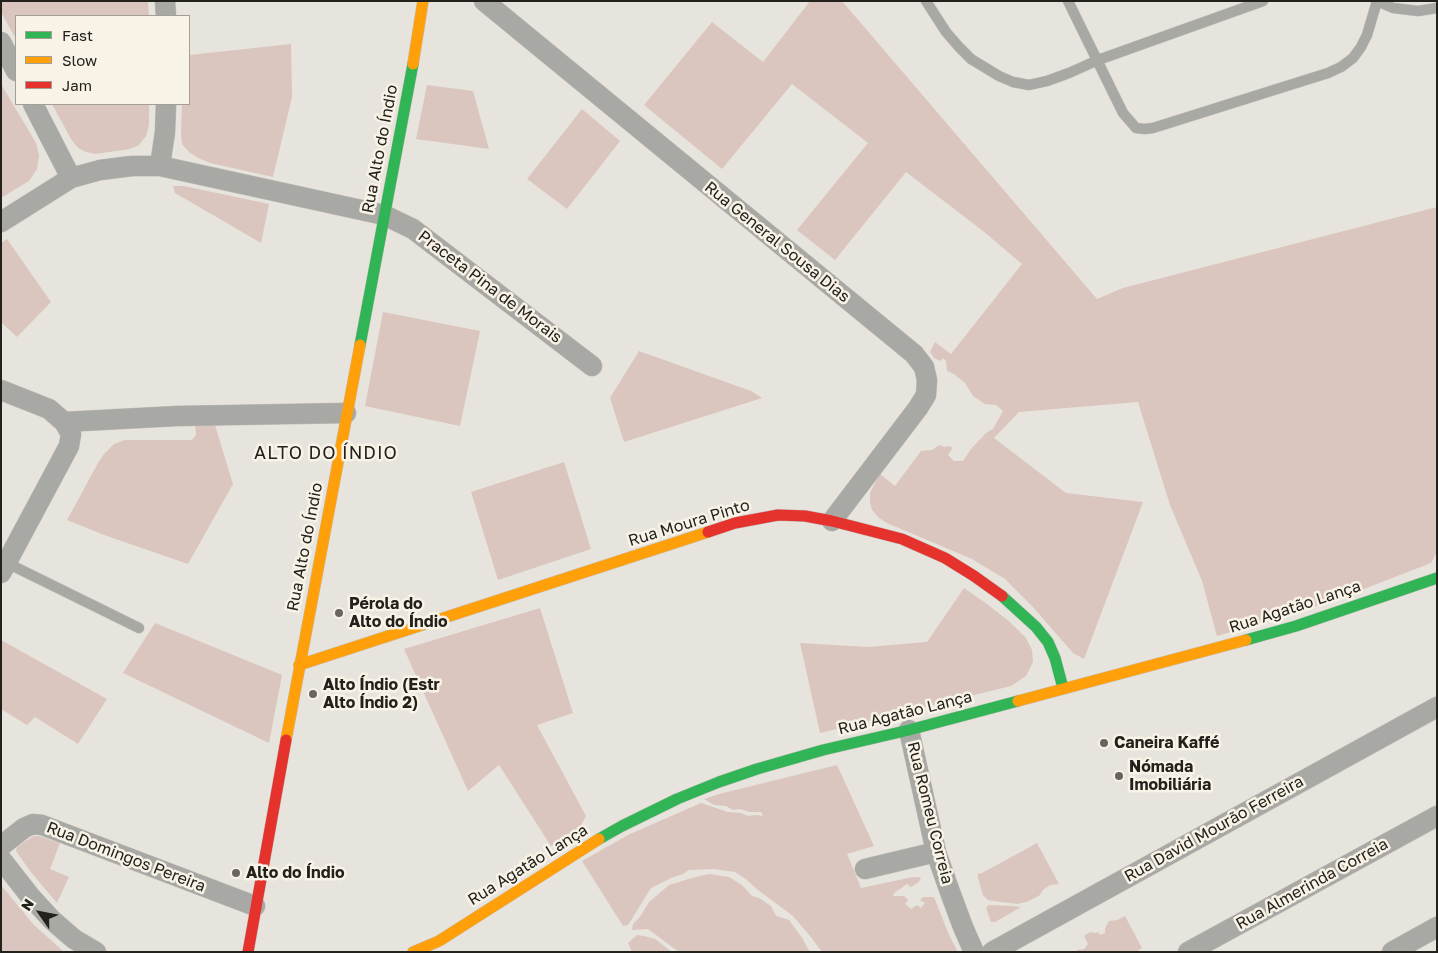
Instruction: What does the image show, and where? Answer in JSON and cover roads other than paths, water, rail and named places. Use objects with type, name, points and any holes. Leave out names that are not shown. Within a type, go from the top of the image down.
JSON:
[{"type":"street","points":[[165,1],[166,15]]},
{"type":"street","name":"Rua Alto do Índio","points":[[248,952],[299,665],[423,1]]},
{"type":"street","name":"Rua General Sousa Dias","points":[[484,1],[907,348],[924,367],[927,380],[926,394],[918,408],[832,521]]},
{"type":"street","points":[[1,42],[15,69]]},
{"type":"street","points":[[34,105],[71,178]]},
{"type":"street","points":[[160,166],[165,132],[166,105]]},
{"type":"street","name":"Praceta Pina de Morais","points":[[1,222],[71,178],[100,170],[132,166],[160,166],[384,215],[413,229],[592,366]]},
{"type":"street","points":[[1,390],[49,409],[64,422],[71,434],[69,446],[4,568]]},
{"type":"street","points":[[64,422],[177,416],[346,413]]},
{"type":"street","name":"Rua Moura Pinto","points":[[299,665],[735,524],[778,515],[805,516],[832,521],[902,539],[945,558],[1008,600],[1036,627],[1048,642],[1055,658],[1063,688]]},
{"type":"street","name":"Rua Agatão Lança","points":[[413,952],[442,946],[576,853],[622,826],[677,799],[719,782],[823,750],[909,730],[1228,646],[1296,626],[1437,578]]},
{"type":"street","name":"Rua David Mourão Ferreira","points":[[992,952],[1437,707]]},
{"type":"street","name":"Rua Romeu Correia","points":[[909,730],[936,852],[974,952]]},
{"type":"street","name":"Rua Almerinda Correia","points":[[1188,952],[1437,816]]},
{"type":"street","name":"Rua Domingos Pereira","points":[[1,846],[24,828],[33,824],[42,825],[255,906]]},
{"type":"street","points":[[865,869],[936,852]]},
{"type":"street","points":[[1,859],[52,920],[74,939],[96,952]]},
{"type":"street","points":[[1392,952],[1437,927]]},
{"type":"lane","points":[[926,1],[946,32],[971,59],[998,76],[1013,82],[1029,84],[1047,81],[1098,60],[1262,1]]},
{"type":"lane","points":[[1068,1],[1123,113],[1136,128],[1144,129],[1153,128],[1328,73],[1341,66],[1353,58],[1361,47],[1367,35],[1377,1],[1393,8],[1418,11],[1437,8]]},
{"type":"lane","points":[[4,568],[139,628]]},
{"type":"place","name":"Pérola do Alto do Índio","points":[[339,613]]},
{"type":"place","name":"Alto Índio (Estr Alto Índio 2)","points":[[313,694]]},
{"type":"place","name":"Caneira Kaffé","points":[[1104,743]]},
{"type":"place","name":"Nómada Imobiliária","points":[[1119,776]]},
{"type":"place","name":"Alto do Índio","points":[[236,873]]},
{"type":"district","name":"ALTO DO ÍNDIO","points":[[326,453]]}]
